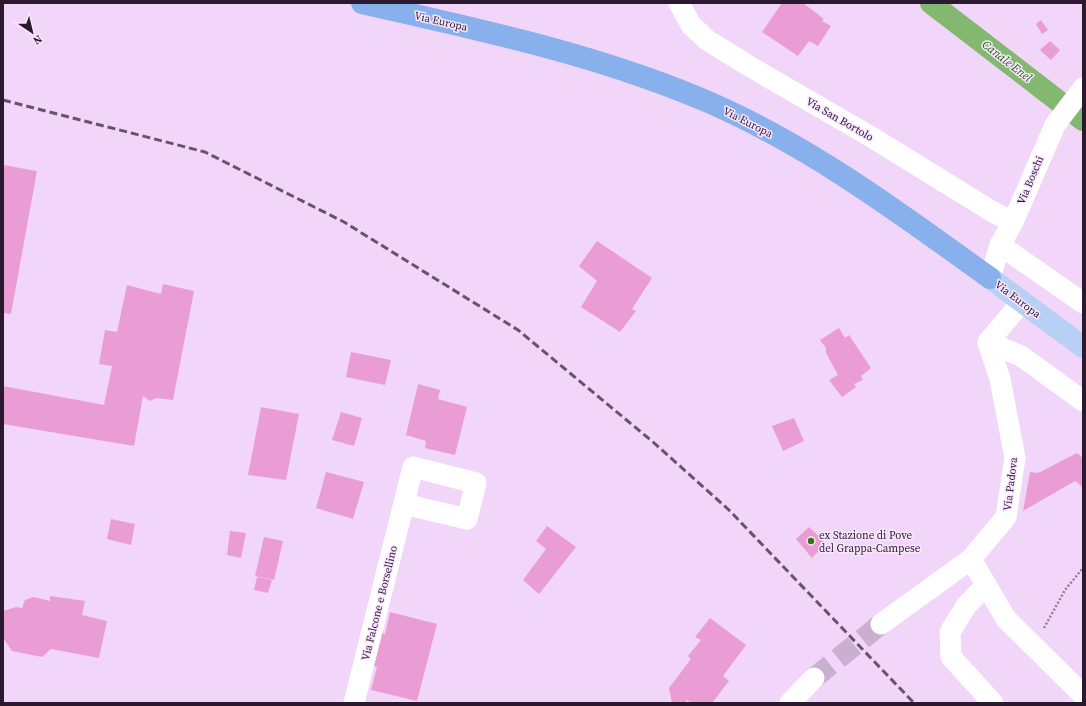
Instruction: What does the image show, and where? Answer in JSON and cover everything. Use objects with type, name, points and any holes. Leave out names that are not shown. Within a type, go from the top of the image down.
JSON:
[{"type":"highway","name":"Via Europa","points":[[362,3],[514,38],[579,56],[649,79],[715,105],[818,159],[880,200],[990,278]]},
{"type":"main road","name":"Via Europa","points":[[990,278],[1083,347]]},
{"type":"street","name":"Via San Bortolo","points":[[679,3],[691,25],[707,40],[868,135],[993,212],[1013,222]]},
{"type":"street","name":"Via Boschi","points":[[990,278],[1000,245],[1013,222],[1054,124],[1082,90]]},
{"type":"street","points":[[1000,245],[1083,303]]},
{"type":"street","points":[[1022,302],[988,342],[1021,356],[1083,401]]},
{"type":"street","name":"Via Padova","points":[[881,624],[971,559],[1006,517],[1015,458],[1000,379],[988,342]]},
{"type":"street","name":"Via Falcone e Borsellino","points":[[354,703],[404,504]]},
{"type":"street","points":[[971,559],[1006,619],[1083,695]]},
{"type":"street","points":[[986,585],[966,606],[950,632],[951,657],[993,703]]},
{"type":"street","points":[[790,703],[814,678]]},
{"type":"path","points":[[1034,645],[1065,590],[1083,568]]},
{"type":"building","points":[[782,3],[803,3],[824,19],[822,21],[831,26],[818,46],[809,41],[798,56],[762,32]]},
{"type":"building","points":[[1041,20],[1048,30],[1042,34],[1036,24]]},
{"type":"building","points":[[1050,41],[1060,50],[1051,60],[1040,50]]},
{"type":"building","points":[[3,165],[37,171],[11,314],[3,313]]},
{"type":"building","points":[[597,241],[652,278],[632,309],[636,311],[620,332],[581,307],[597,281],[579,266]]},
{"type":"building","points":[[163,284],[194,291],[173,400],[156,398],[150,401],[143,396],[134,446],[3,424],[3,386],[104,405],[112,366],[99,364],[105,330],[117,332],[127,285],[161,294]]},
{"type":"building","points":[[839,328],[845,338],[849,335],[871,368],[861,376],[863,380],[854,384],[856,387],[842,397],[829,380],[838,375],[826,353],[826,348],[820,340]]},
{"type":"building","points":[[351,352],[391,360],[385,385],[346,377]]},
{"type":"building","points":[[418,384],[440,390],[438,399],[467,407],[455,455],[425,448],[426,441],[406,435]]},
{"type":"building","points":[[261,407],[299,414],[286,480],[248,475]]},
{"type":"building","points":[[341,412],[362,418],[354,446],[332,440]]},
{"type":"building","points":[[794,418],[804,441],[783,451],[772,426]]},
{"type":"building","points":[[1077,453],[1083,458],[1083,487],[1075,481],[1023,511],[1030,472],[1038,473]]},
{"type":"building","points":[[326,472],[364,482],[353,519],[316,508]]},
{"type":"building","points":[[111,519],[135,524],[131,545],[107,539]]},
{"type":"building","points":[[547,526],[576,547],[539,594],[523,580],[546,549],[536,541]]},
{"type":"building","name":"ex Stazione di Pove del Grappa-Campese","points":[[809,527],[826,543],[812,558],[796,539]]},
{"type":"building","points":[[230,531],[246,533],[241,558],[227,555]]},
{"type":"building","points":[[264,537],[283,541],[274,580],[255,576]]},
{"type":"building","points":[[257,577],[272,580],[268,593],[254,590]]},
{"type":"building","points":[[50,596],[85,601],[82,615],[107,621],[99,658],[51,649],[42,657],[12,651],[3,638],[3,611],[16,607],[22,608],[25,600],[33,597],[50,601]]},
{"type":"building","points":[[390,612],[437,624],[417,701],[371,690],[377,667],[372,665],[380,633],[385,634]]},
{"type":"building","points":[[710,618],[746,645],[723,676],[729,681],[712,703],[692,703],[687,700],[685,703],[672,703],[669,688],[691,659],[688,656],[701,640],[695,637]]},
{"type":"waterway","name":"Canale Enel","points":[[931,3],[1083,120]]},
{"type":"tunnel","points":[[814,678],[881,624]]},
{"type":"railway","points":[[3,100],[205,152],[344,222],[518,330],[653,442],[729,510],[914,703]]},
{"type":"place","name":"ex Stazione di Pove del Grappa-Campese","points":[[811,541]]}]
